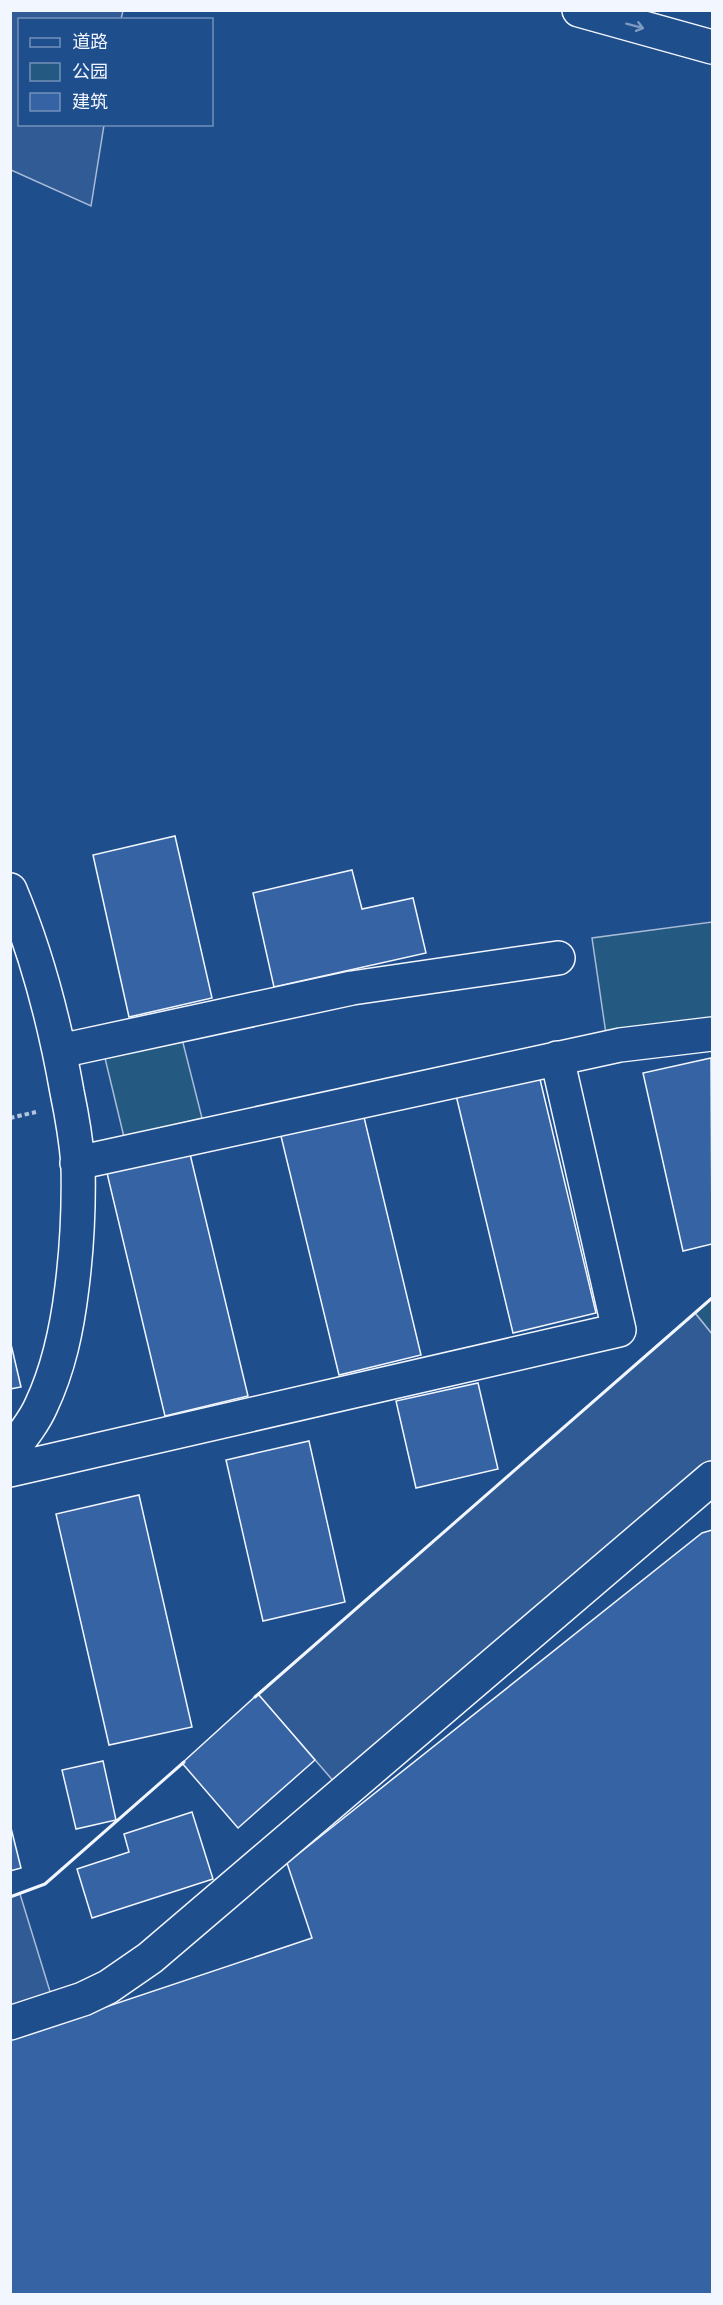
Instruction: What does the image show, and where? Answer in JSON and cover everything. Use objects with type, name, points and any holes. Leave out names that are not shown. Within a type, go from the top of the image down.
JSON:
[{"type":"main road","points":[[579,10],[712,47]]},
{"type":"main road","points":[[10,890],[30,944],[60,1051],[78,1163],[78,1222],[74,1271],[63,1345],[55,1375],[40,1409],[10,1452]]},
{"type":"main road","points":[[60,1051],[352,988],[558,958]]},
{"type":"main road","points":[[78,1163],[620,1045],[712,1034]]},
{"type":"main road","points":[[10,1470],[620,1330],[557,1058]]},
{"type":"main road","points":[[10,2023],[83,1999],[108,1987],[150,1958],[712,1478]]},
{"type":"green space","points":[[712,922],[712,1020],[606,1034],[592,938]]},
{"type":"green space","points":[[181,1035],[202,1118],[124,1137],[104,1054]]},
{"type":"green space","points":[[712,1298],[712,1334],[695,1313]]},
{"type":"shaded area","points":[[11,10],[123,11],[121,18],[18,18],[18,126],[104,126],[91,206],[11,170]]},
{"type":"shaded area","points":[[695,1313],[712,1334],[712,1466],[342,1791],[258,1694]]},
{"type":"shaded area","points":[[20,1894],[52,1998],[11,2011],[11,1897]]},
{"type":"building","points":[[175,836],[212,998],[129,1017],[93,855]]},
{"type":"building","points":[[352,870],[362,909],[413,898],[426,953],[274,987],[253,893]]},
{"type":"building","points":[[711,1058],[712,1244],[683,1251],[643,1073]]},
{"type":"building","points":[[538,1071],[596,1313],[513,1333],[455,1091]]},
{"type":"building","points":[[363,1113],[421,1355],[339,1375],[280,1132]]},
{"type":"building","points":[[190,1154],[248,1396],[165,1416],[107,1173]]},
{"type":"building","points":[[10,1340],[21,1387],[10,1389]]},
{"type":"building","points":[[478,1383],[498,1469],[416,1488],[396,1401]]},
{"type":"building","points":[[309,1441],[345,1602],[263,1621],[226,1460]]},
{"type":"building","points":[[139,1495],[192,1727],[109,1745],[56,1514]]},
{"type":"building","points":[[712,1530],[712,2294],[10,2294],[10,2039],[312,1938],[287,1863],[702,1533]]},
{"type":"building","points":[[258,1694],[315,1760],[238,1828],[182,1763]]},
{"type":"building","points":[[103,1761],[116,1820],[76,1829],[62,1770]]},
{"type":"building","points":[[192,1812],[213,1879],[92,1918],[77,1869],[129,1852],[124,1834]]},
{"type":"building","points":[[10,1824],[21,1868],[10,1871]]},
{"type":"wall","points":[[255,1697],[712,1298]]},
{"type":"wall","points":[[10,1897],[45,1884],[184,1762]]}]
